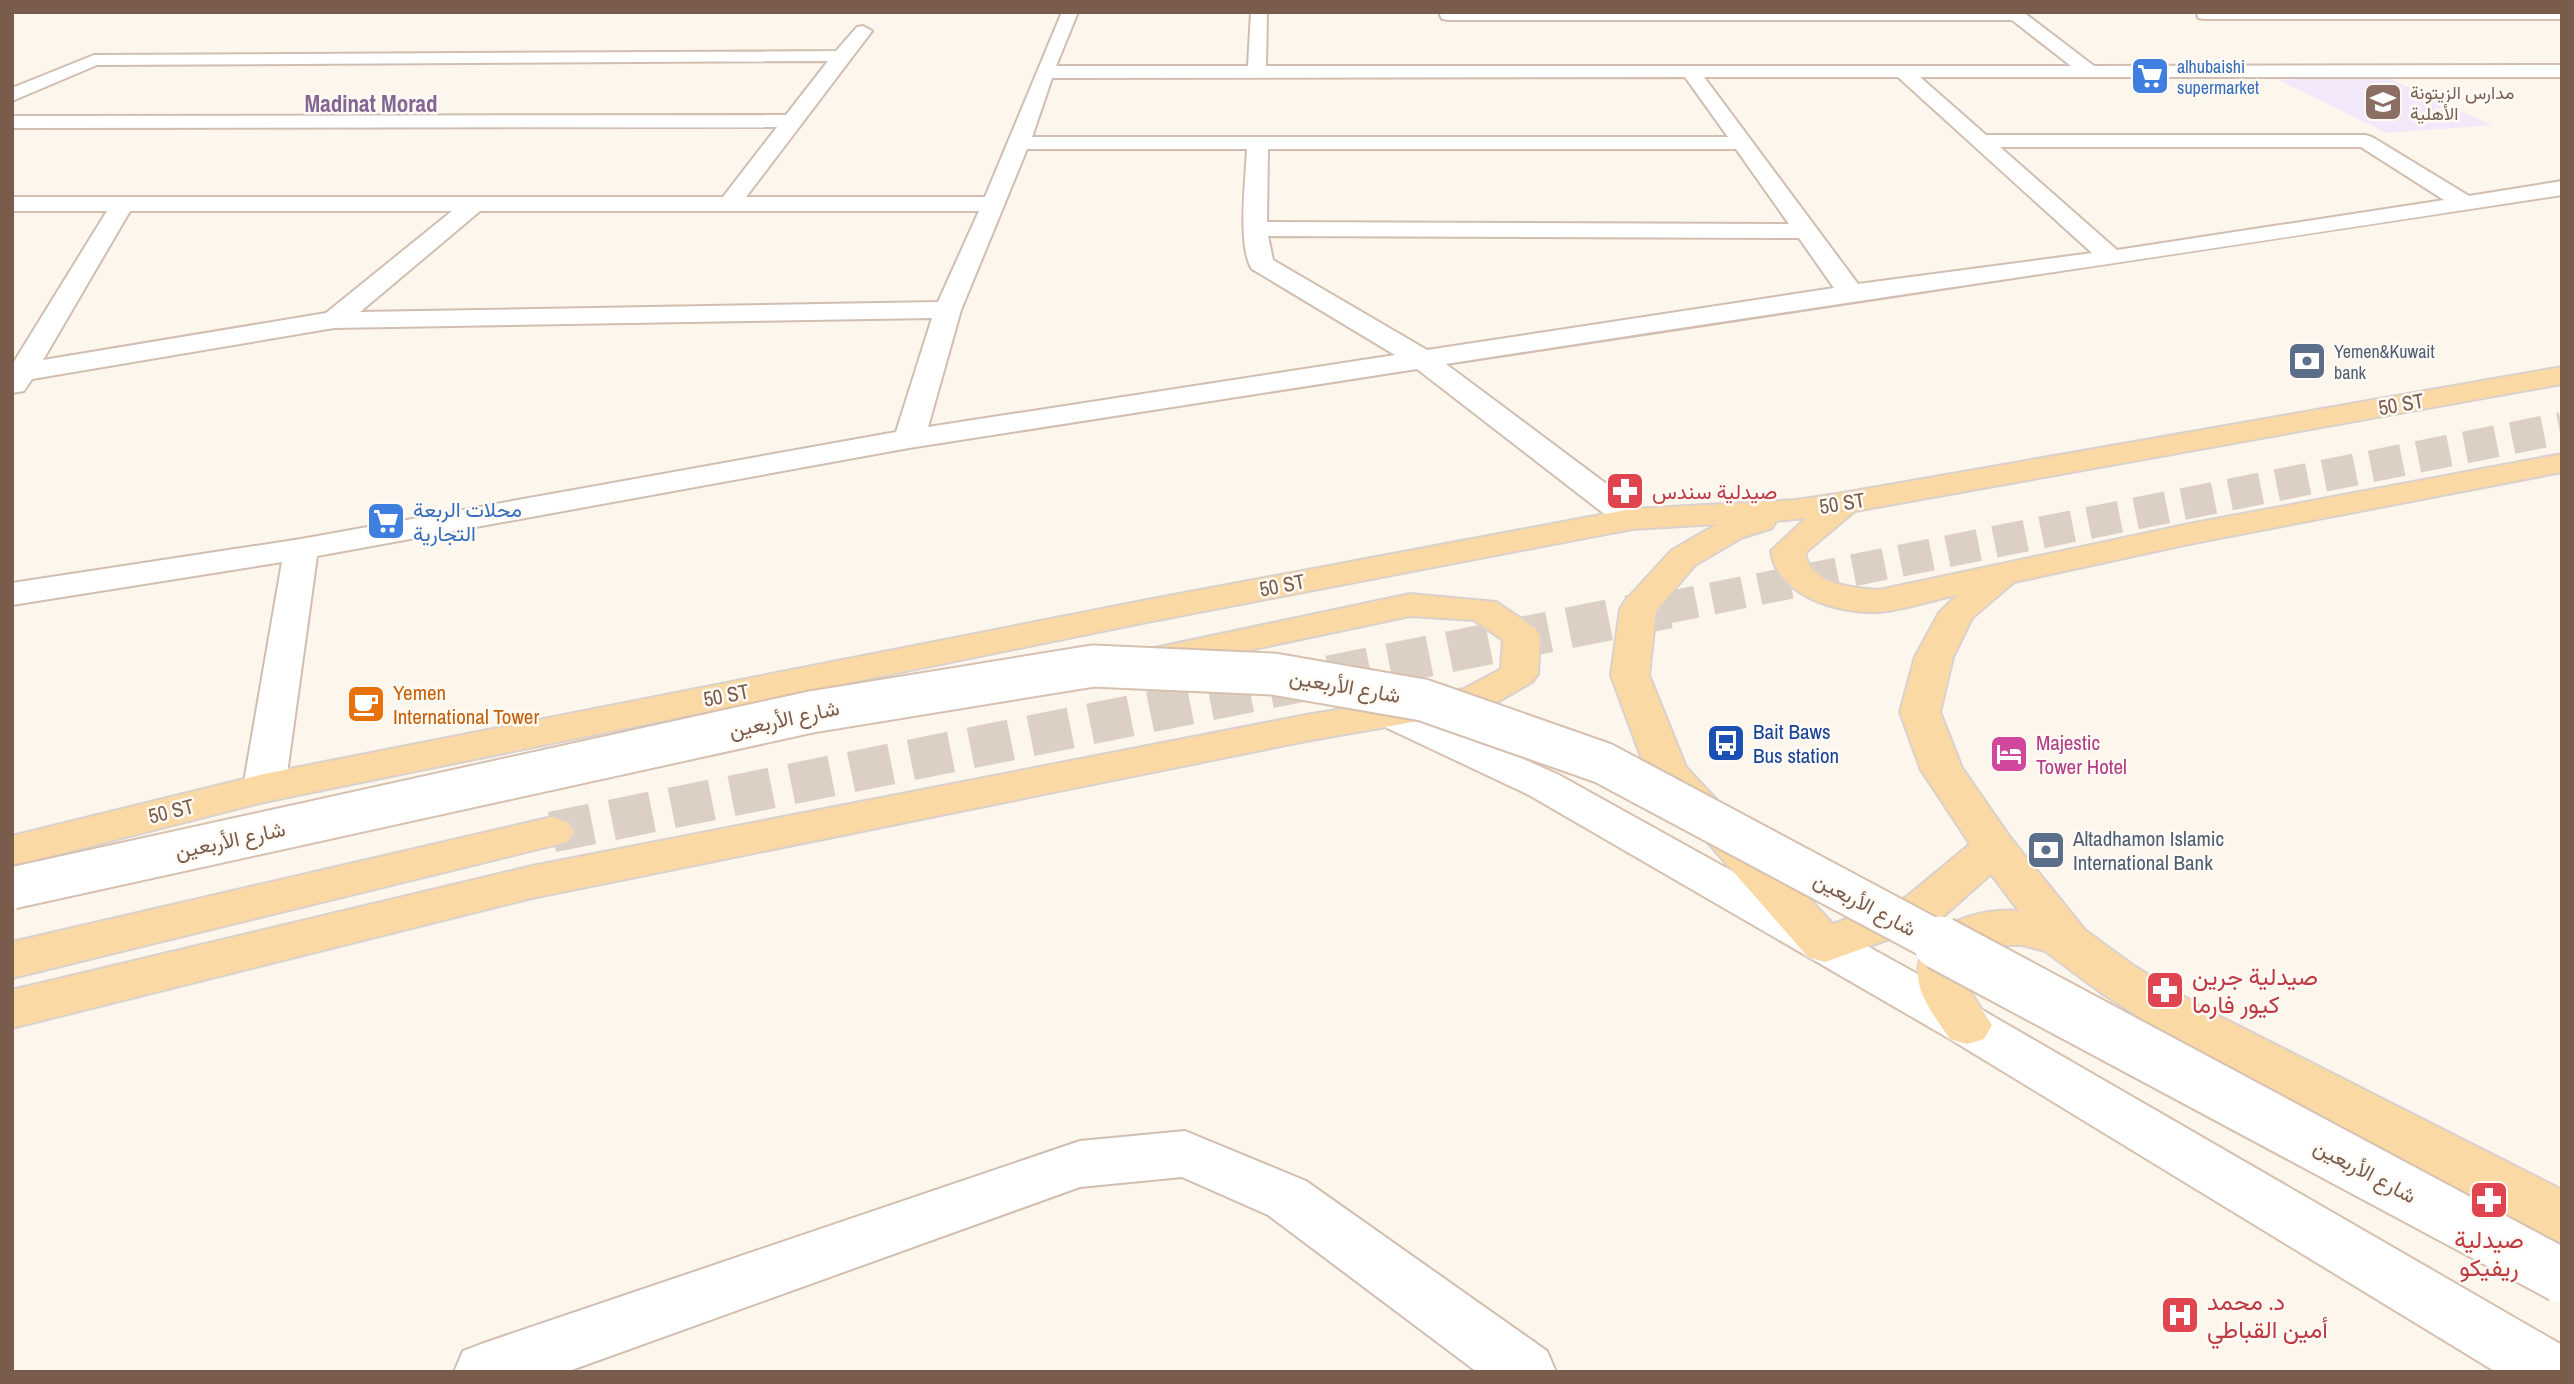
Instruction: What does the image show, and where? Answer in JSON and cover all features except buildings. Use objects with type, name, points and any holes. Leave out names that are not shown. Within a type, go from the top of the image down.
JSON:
[{"type":"main road","name":"50 ST","points":[[12,851],[264,788],[1147,611],[1632,519],[1796,510],[1843,503],[2562,375]]},
{"type":"main road","points":[[1843,503],[1788,551],[1792,570],[1815,588],[1852,600],[1879,601],[2189,534],[2562,463]]},
{"type":"main road","points":[[1796,510],[1729,531],[1683,558],[1638,609],[1630,675],[1668,773],[1825,945],[1921,910],[1994,847]]},
{"type":"main road","points":[[2003,574],[1957,613],[1934,657],[1920,712],[1942,770],[1994,847],[2069,942],[2117,979],[2186,1022],[2562,1218]]},
{"type":"main road","points":[[12,907],[487,801],[1410,605],[1483,610],[1522,636],[1519,674],[1475,699],[1306,728],[532,882],[12,1009]]},
{"type":"main road","points":[[12,960],[552,832]]},
{"type":"main road","points":[[1968,1025],[1950,1001],[1942,978],[1944,957],[1958,941],[1979,930],[2007,927],[2037,930],[2069,942]]},
{"type":"street","points":[[909,439],[948,310],[1019,143],[1070,12]]},
{"type":"street","points":[[1257,71],[1259,12]]},
{"type":"street","points":[[1456,37],[1448,13],[2013,13],[2090,71]]},
{"type":"street","points":[[2203,13],[2562,14]]},
{"type":"street","points":[[2203,13],[2239,33]]},
{"type":"street","points":[[729,204],[863,32]]},
{"type":"street","points":[[2274,51],[2309,69]]},
{"type":"street","points":[[12,95],[94,60],[841,57]]},
{"type":"street","points":[[1045,72],[1257,71],[1466,65],[1691,72],[2309,69],[2562,71]]},
{"type":"street","points":[[1691,72],[1745,143],[1851,293]]},
{"type":"street","points":[[1903,72],[2112,258]]},
{"type":"street","points":[[2524,72],[2562,89]]},
{"type":"street","points":[[12,122],[794,121]]},
{"type":"street","points":[[1980,141],[2365,141],[2462,201]]},
{"type":"street","points":[[1019,143],[1745,143]]},
{"type":"street","points":[[1258,144],[1255,229],[1261,264],[1423,360],[1632,519]]},
{"type":"street","points":[[12,594],[301,549],[909,439],[1851,293],[2112,258],[2462,201],[2562,188]]},
{"type":"street","points":[[12,204],[991,204]]},
{"type":"street","points":[[17,380],[124,204]]},
{"type":"street","points":[[334,320],[472,206]]},
{"type":"street","points":[[1255,229],[1807,231]]},
{"type":"street","points":[[17,380],[334,320],[948,310]]},
{"type":"street","points":[[264,788],[301,549]]},
{"type":"street","name":"شارع الأربعين","points":[[12,888],[811,712],[1093,666],[1273,674],[1423,700],[1603,763],[2562,1276]]},
{"type":"street","points":[[1306,728],[1390,714],[1544,785],[1968,1025],[2552,1372]]},
{"type":"street","points":[[484,1372],[1080,1164],[1185,1154],[1287,1198],[1526,1372]]},
{"type":"shaded area","name":"مدارس الزيتونة الأهلية","points":[[2386,77],[2492,125],[2387,133],[2278,80]]},
{"type":"tunnel","points":[[1665,608],[2562,428]]},
{"type":"tunnel","points":[[552,832],[1673,607]]},
{"type":"place","name":"alhubaishi supermarket","points":[[2150,76]]},
{"type":"place","name":"مدارس الزيتونة الأهلية","points":[[2383,102]]},
{"type":"place","name":"Yemen&Kuwait bank","points":[[2307,361]]},
{"type":"place","name":"صيدلية سندس","points":[[1625,491]]},
{"type":"place","name":"محلات الربعة التجارية","points":[[386,521]]},
{"type":"place","name":"Yemen International Tower","points":[[366,704]]},
{"type":"place","name":"Bait Baws Bus station","points":[[1726,743]]},
{"type":"place","name":"Majestic Tower Hotel","points":[[2009,754]]},
{"type":"place","name":"Altadhamon Islamic International Bank","points":[[2046,850]]},
{"type":"place","name":"صيدلية جرين كيور فارما","points":[[2165,990]]},
{"type":"place","name":"صيدلية ريفيكو","points":[[2489,1200]]},
{"type":"place","name":"د. محمد أمين القباطي","points":[[2180,1315]]},
{"type":"district","name":"Madinat Morad","points":[[371,103]]}]
